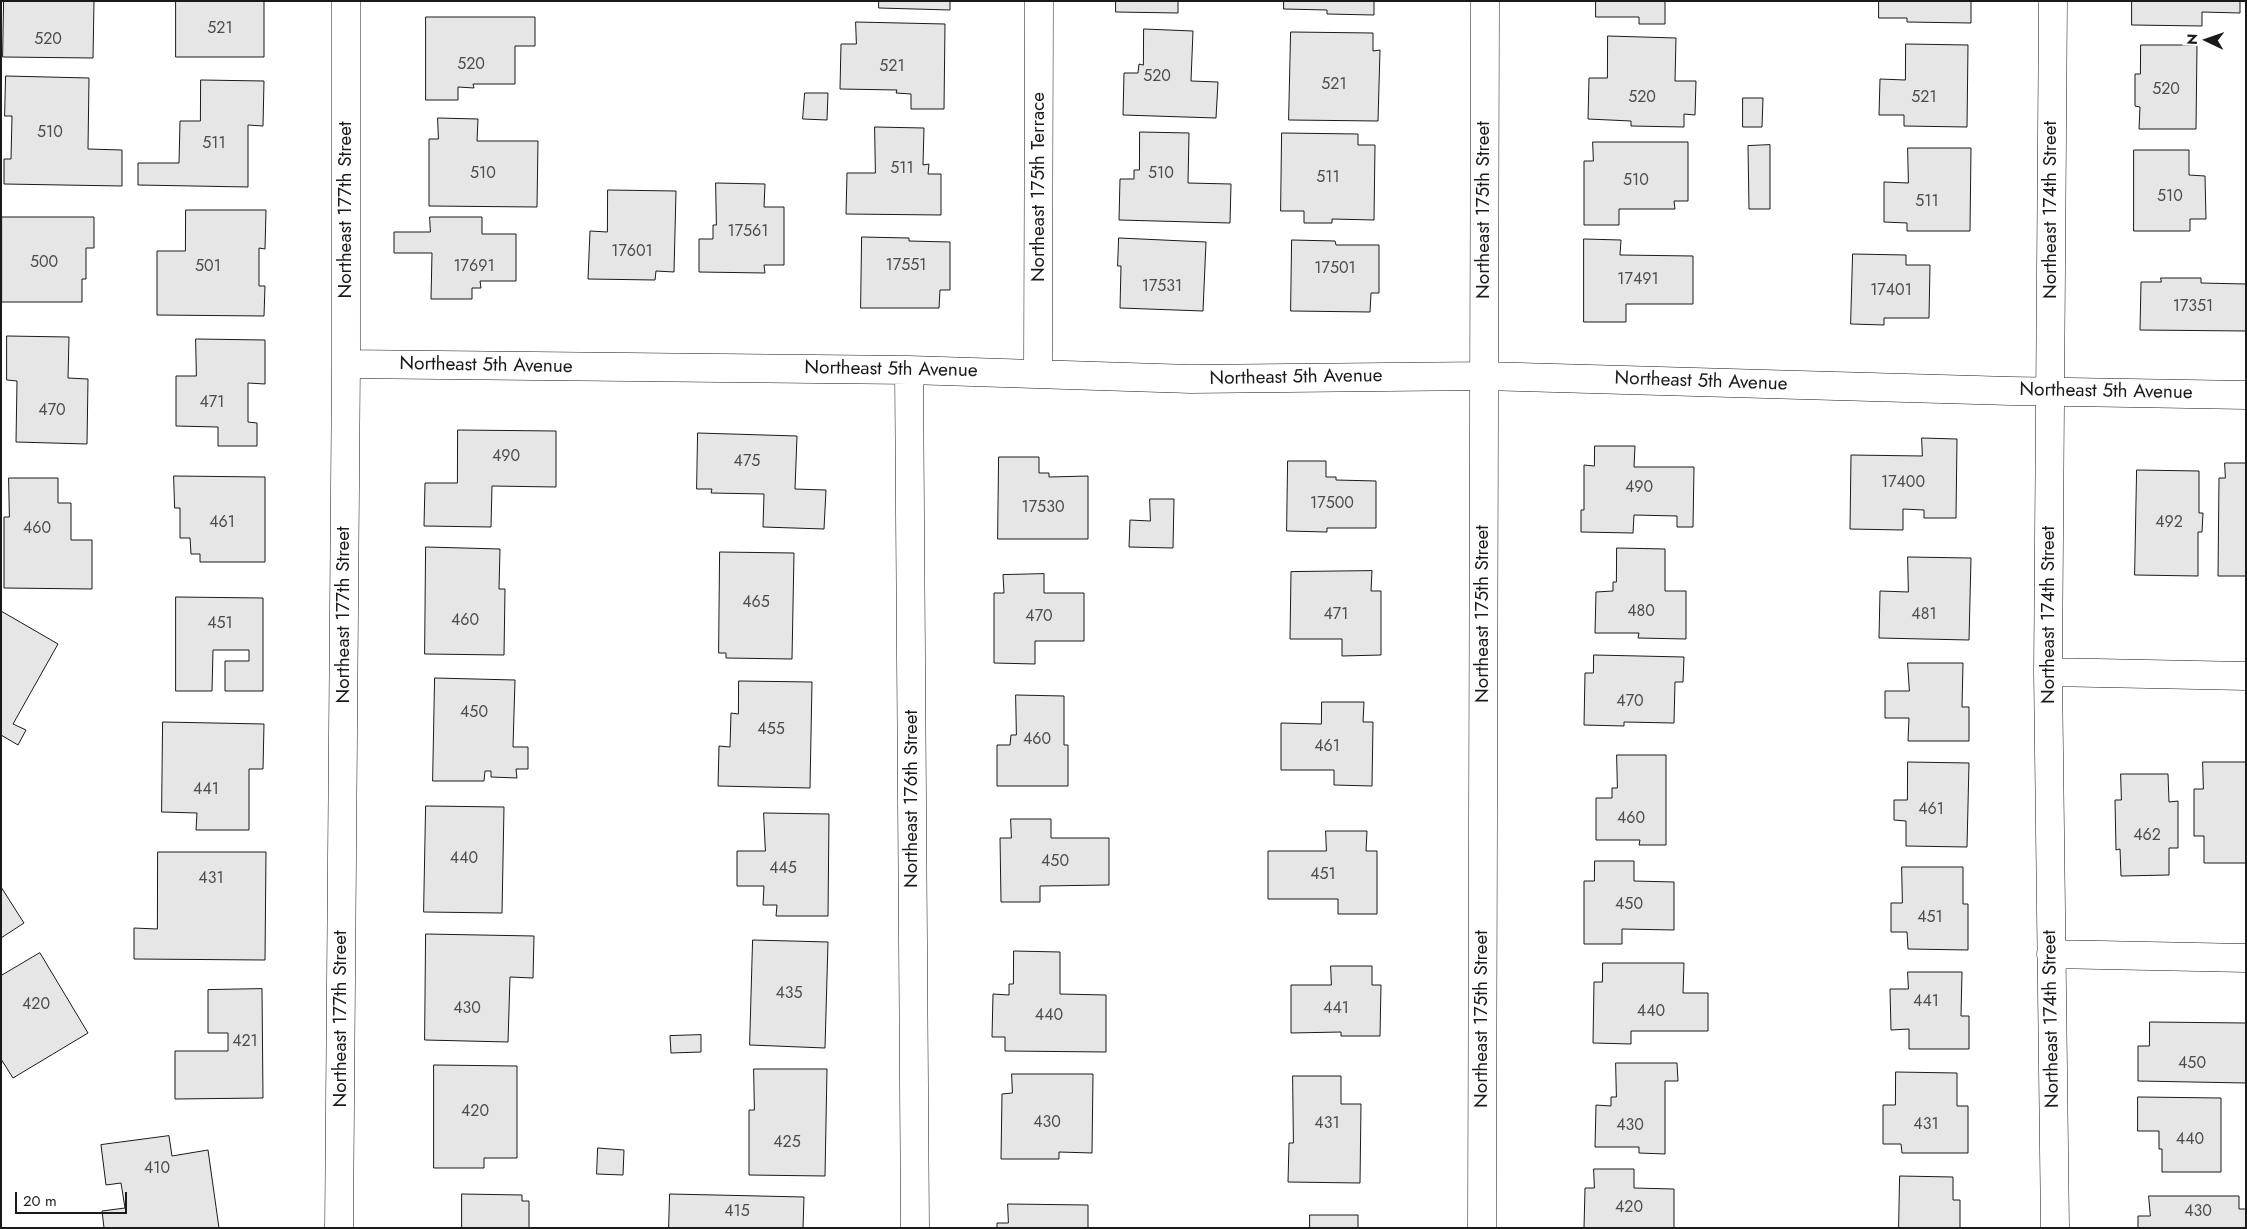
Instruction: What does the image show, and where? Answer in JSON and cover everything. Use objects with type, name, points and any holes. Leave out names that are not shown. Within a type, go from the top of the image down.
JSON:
[{"type":"street","name":"Northeast 177th Street","points":[[339,1228],[346,364],[346,1]]},
{"type":"street","name":"Northeast 175th Terrace","points":[[1038,373],[1039,1]]},
{"type":"street","name":"Northeast 175th Street","points":[[1482,1228],[1485,1]]},
{"type":"street","name":"Northeast 174th Street","points":[[2053,1],[2048,672],[2055,1228]]},
{"type":"street","name":"Northeast 5th Avenue","points":[[346,364],[909,370],[1191,379],[1484,376],[2050,392],[2246,395]]},
{"type":"street","name":"Northeast 176th Street","points":[[909,370],[914,1228]]},
{"type":"street","points":[[2048,672],[2246,676]]},
{"type":"street","points":[[2051,954],[2246,958]]},
{"type":"building","points":[[4,1],[94,1],[93,58],[3,57]]},
{"type":"building","points":[[176,1],[264,1],[264,57],[176,57]]},
{"type":"building","points":[[879,1],[950,1],[950,10],[879,8]]},
{"type":"building","points":[[1116,1],[1178,1],[1178,13],[1116,12]]},
{"type":"building","points":[[1284,1],[1374,1],[1374,15],[1327,14],[1327,10],[1284,9]]},
{"type":"building","points":[[1596,1],[1665,1],[1665,24],[1639,24],[1639,17],[1596,17]]},
{"type":"building","points":[[1879,1],[1971,1],[1971,23],[1907,22],[1907,18],[1879,18]]},
{"type":"building","points":[[2132,1],[2240,1],[2240,13],[2202,12],[2202,26],[2132,25]]},
{"type":"building","points":[[426,17],[535,17],[535,46],[515,46],[515,84],[473,84],[474,88],[458,87],[458,100],[426,100]]},
{"type":"building","points":[[856,22],[945,24],[944,109],[911,109],[911,94],[896,93],[897,90],[840,89],[841,44],[856,44]]},
{"type":"building","points":[[1144,29],[1193,31],[1191,81],[1218,82],[1216,118],[1123,115],[1124,73],[1138,73],[1139,64],[1143,65]]},
{"type":"building","points":[[1291,32],[1373,33],[1373,51],[1380,50],[1378,121],[1289,120]]},
{"type":"building","points":[[1608,36],[1676,38],[1675,81],[1696,81],[1695,115],[1684,114],[1684,127],[1631,126],[1631,121],[1588,119],[1589,78],[1607,78]]},
{"type":"building","points":[[1906,44],[1968,45],[1967,127],[1904,126],[1904,115],[1879,115],[1880,79],[1905,80]]},
{"type":"building","points":[[2141,45],[2197,45],[2196,129],[2139,129],[2140,107],[2135,106],[2135,74],[2140,74]]},
{"type":"building","points":[[6,76],[89,78],[88,149],[122,150],[122,186],[4,184],[4,159],[11,159],[12,116],[5,116]]},
{"type":"building","points":[[201,80],[264,81],[263,126],[248,125],[248,187],[138,185],[138,163],[179,163],[180,121],[200,121]]},
{"type":"building","points":[[805,93],[828,93],[827,120],[803,119]]},
{"type":"building","points":[[1743,98],[1763,98],[1762,127],[1743,127]]},
{"type":"building","points":[[438,118],[478,119],[477,141],[538,141],[537,207],[429,206],[429,139],[438,139]]},
{"type":"building","points":[[875,127],[924,128],[923,165],[929,164],[928,174],[941,174],[941,215],[846,214],[847,173],[875,173]]},
{"type":"building","points":[[1140,132],[1189,133],[1188,183],[1231,184],[1230,223],[1119,220],[1120,179],[1134,179],[1134,170],[1139,170]]},
{"type":"building","points":[[1282,133],[1358,134],[1358,145],[1375,145],[1374,220],[1332,219],[1332,223],[1304,223],[1304,211],[1281,211]]},
{"type":"building","points":[[1593,142],[1688,142],[1688,201],[1674,201],[1675,209],[1619,209],[1619,225],[1584,225],[1584,161],[1593,161]]},
{"type":"building","points":[[1770,145],[1770,209],[1749,209],[1748,146]]},
{"type":"building","points":[[1908,148],[1971,148],[1970,231],[1907,231],[1907,223],[1884,222],[1884,182],[1908,183]]},
{"type":"building","points":[[2134,150],[2189,150],[2189,175],[2205,176],[2206,219],[2190,219],[2190,231],[2134,231]]},
{"type":"building","points":[[716,183],[765,184],[764,207],[784,207],[784,265],[764,265],[765,273],[699,272],[699,239],[713,239],[713,225],[716,225]]},
{"type":"building","points":[[608,190],[676,191],[674,272],[656,271],[655,280],[588,279],[590,231],[607,232]]},
{"type":"building","points":[[186,210],[266,210],[265,249],[259,248],[259,286],[265,286],[264,316],[157,315],[157,251],[185,251]]},
{"type":"building","points":[[2,217],[94,217],[94,248],[86,248],[86,279],[82,279],[82,302],[2,302]]},
{"type":"building","points":[[430,217],[482,217],[482,234],[516,234],[516,281],[480,281],[481,288],[472,288],[472,299],[431,299],[432,253],[394,253],[394,232],[430,232]]},
{"type":"building","points":[[862,237],[909,238],[909,241],[950,242],[950,290],[940,290],[939,308],[861,308]]},
{"type":"building","points":[[1119,238],[1206,242],[1203,311],[1120,308],[1121,266],[1118,266]]},
{"type":"building","points":[[1584,239],[1621,240],[1620,255],[1693,256],[1693,304],[1626,304],[1626,322],[1584,322]]},
{"type":"building","points":[[1292,240],[1335,241],[1336,245],[1379,245],[1379,293],[1371,293],[1370,312],[1291,311]]},
{"type":"building","points":[[1853,254],[1906,255],[1906,265],[1930,265],[1929,318],[1884,318],[1884,325],[1851,324]]},
{"type":"building","points":[[2161,278],[2201,278],[2201,283],[2246,284],[2246,331],[2140,330],[2141,282],[2161,282]]},
{"type":"building","points":[[7,336],[69,337],[68,378],[88,379],[87,444],[16,442],[17,381],[7,380]]},
{"type":"building","points":[[196,339],[265,340],[265,384],[248,383],[248,422],[257,423],[257,446],[218,446],[218,427],[176,426],[176,376],[196,376]]},
{"type":"building","points":[[458,430],[556,431],[556,487],[492,486],[491,527],[424,526],[425,483],[457,483]]},
{"type":"building","points":[[698,433],[797,436],[795,489],[826,490],[824,529],[763,527],[764,494],[711,493],[712,489],[697,489]]},
{"type":"building","points":[[1922,438],[1957,439],[1956,518],[1924,518],[1924,510],[1903,509],[1903,530],[1850,529],[1851,455],[1922,456]]},
{"type":"building","points":[[1595,446],[1635,446],[1634,467],[1694,467],[1693,527],[1677,527],[1677,516],[1634,515],[1633,533],[1581,532],[1581,510],[1584,510],[1584,465],[1594,466]]},
{"type":"building","points":[[999,457],[1039,457],[1039,473],[1049,473],[1049,477],[1088,476],[1088,539],[998,539]]},
{"type":"building","points":[[1288,461],[1326,461],[1326,477],[1336,477],[1336,480],[1376,481],[1376,528],[1327,528],[1327,532],[1287,531]]},
{"type":"building","points":[[2225,463],[2246,463],[2246,576],[2218,576],[2219,478],[2225,478]]},
{"type":"building","points":[[2137,470],[2199,471],[2199,513],[2203,513],[2202,532],[2198,532],[2198,576],[2135,575]]},
{"type":"building","points":[[174,476],[265,477],[265,562],[200,562],[200,554],[191,554],[190,538],[180,538],[180,508],[175,508]]},
{"type":"building","points":[[9,478],[58,478],[58,503],[71,503],[71,540],[92,540],[92,589],[4,588],[4,517],[9,517]]},
{"type":"building","points":[[1150,499],[1174,499],[1173,548],[1129,547],[1130,520],[1150,521]]},
{"type":"building","points":[[426,547],[500,549],[499,589],[505,589],[504,655],[425,654]]},
{"type":"building","points":[[1617,548],[1665,549],[1665,591],[1686,591],[1686,639],[1638,638],[1639,633],[1595,633],[1596,592],[1613,591],[1613,582],[1616,582]]},
{"type":"building","points":[[720,552],[794,553],[792,659],[726,658],[726,653],[719,653]]},
{"type":"building","points":[[1908,557],[1971,558],[1969,640],[1879,638],[1880,591],[1908,592]]},
{"type":"building","points":[[1372,571],[1371,591],[1381,591],[1381,655],[1342,656],[1342,639],[1290,639],[1291,572]]},
{"type":"building","points":[[1044,574],[1044,593],[1084,593],[1084,641],[1035,641],[1035,664],[994,663],[994,593],[1004,593],[1003,575]]},
{"type":"building","points":[[176,597],[263,598],[263,691],[225,691],[225,661],[249,661],[249,650],[213,650],[212,691],[176,691]]},
{"type":"building","points":[[1,611],[58,644],[13,724],[26,730],[18,745],[1,735]]},
{"type":"building","points":[[1594,655],[1684,657],[1683,682],[1675,682],[1674,723],[1624,722],[1624,726],[1584,725],[1585,673],[1593,673]]},
{"type":"building","points":[[1908,663],[1963,663],[1962,707],[1969,707],[1969,741],[1908,741],[1909,718],[1885,718],[1885,691],[1909,691]]},
{"type":"building","points":[[435,678],[515,680],[513,747],[528,747],[528,769],[516,769],[517,778],[491,777],[491,771],[485,771],[484,781],[433,781]]},
{"type":"building","points":[[739,681],[812,682],[810,788],[718,786],[719,746],[730,747],[731,713],[738,714]]},
{"type":"building","points":[[1016,695],[1064,696],[1064,745],[1068,745],[1068,786],[997,786],[997,745],[1010,745],[1011,735],[1016,735]]},
{"type":"building","points":[[1322,702],[1364,702],[1363,722],[1373,722],[1372,786],[1334,785],[1334,770],[1281,770],[1281,723],[1321,724]]},
{"type":"building","points":[[163,722],[264,724],[263,769],[249,769],[249,830],[196,830],[197,813],[162,812]]},
{"type":"building","points":[[1617,755],[1666,755],[1666,845],[1639,845],[1640,840],[1596,840],[1596,798],[1612,798],[1612,788],[1617,788]]},
{"type":"building","points":[[1908,762],[1969,763],[1967,847],[1906,846],[1906,821],[1894,820],[1894,800],[1907,800]]},
{"type":"building","points":[[2203,762],[2246,762],[2246,863],[2204,863],[2204,836],[2194,836],[2194,789],[2203,789]]},
{"type":"building","points":[[2121,774],[2168,774],[2169,802],[2178,801],[2178,848],[2169,848],[2169,875],[2121,876],[2120,849],[2116,850],[2115,800],[2121,800]]},
{"type":"building","points":[[426,806],[504,807],[502,913],[424,912]]},
{"type":"building","points":[[764,813],[829,814],[828,916],[776,916],[777,905],[763,905],[764,886],[737,886],[737,851],[765,851]]},
{"type":"building","points":[[1011,819],[1051,819],[1051,838],[1109,838],[1109,885],[1040,886],[1040,902],[1001,902],[1000,838],[1011,838]]},
{"type":"building","points":[[1326,831],[1367,831],[1366,851],[1377,851],[1377,914],[1338,914],[1338,899],[1268,899],[1268,851],[1326,851]]},
{"type":"building","points":[[158,852],[266,852],[265,960],[134,959],[134,928],[157,929]]},
{"type":"building","points":[[1595,861],[1634,861],[1634,881],[1674,882],[1674,930],[1622,929],[1622,944],[1584,944],[1584,881],[1594,881]]},
{"type":"building","points":[[1902,867],[1963,867],[1963,904],[1968,904],[1968,950],[1908,949],[1907,932],[1891,932],[1891,903],[1902,903]]},
{"type":"building","points":[[1,887],[24,923],[1,938]]},
{"type":"building","points":[[426,934],[534,936],[533,978],[510,977],[508,1042],[425,1040]]},
{"type":"building","points":[[753,940],[828,942],[825,1048],[750,1045]]},
{"type":"building","points":[[1014,951],[1060,952],[1060,994],[1106,995],[1106,1052],[1005,1051],[1005,1037],[992,1037],[993,994],[1009,995],[1009,984],[1013,984]]},
{"type":"building","points":[[40,953],[88,1033],[13,1078],[1,1059],[1,976]]},
{"type":"building","points":[[1603,963],[1684,963],[1683,993],[1708,993],[1708,1031],[1631,1031],[1631,1044],[1593,1043],[1594,982],[1602,982]]},
{"type":"building","points":[[1331,966],[1372,966],[1372,985],[1381,985],[1380,1036],[1341,1036],[1341,1032],[1291,1033],[1291,985],[1331,985]]},
{"type":"building","points":[[1908,972],[1962,972],[1961,1016],[1969,1016],[1969,1049],[1909,1049],[1909,1029],[1891,1030],[1890,989],[1908,989]]},
{"type":"building","points":[[262,989],[263,1098],[175,1099],[175,1051],[228,1051],[228,1033],[208,1033],[208,990]]},
{"type":"building","points":[[2150,1022],[2246,1023],[2246,1083],[2138,1081],[2138,1046],[2149,1046]]},
{"type":"building","points":[[701,1035],[701,1052],[671,1053],[670,1036]]},
{"type":"building","points":[[1616,1063],[1677,1063],[1678,1081],[1665,1081],[1665,1154],[1639,1153],[1639,1147],[1595,1147],[1596,1105],[1611,1106],[1611,1097],[1616,1097]]},
{"type":"building","points":[[434,1065],[517,1066],[517,1158],[484,1158],[484,1168],[434,1168]]},
{"type":"building","points":[[754,1069],[827,1069],[825,1176],[749,1175],[749,1110],[754,1110]]},
{"type":"building","points":[[1896,1072],[1957,1073],[1957,1106],[1968,1106],[1968,1153],[1902,1153],[1901,1144],[1883,1144],[1883,1105],[1895,1105]]},
{"type":"building","points":[[1012,1074],[1093,1074],[1092,1153],[1059,1152],[1059,1159],[1001,1159],[1002,1094],[1012,1093]]},
{"type":"building","points":[[1293,1076],[1341,1076],[1341,1104],[1361,1104],[1360,1183],[1288,1182],[1289,1143],[1293,1143]]},
{"type":"building","points":[[2138,1097],[2221,1098],[2221,1172],[2162,1172],[2162,1149],[2159,1149],[2159,1131],[2138,1131]]},
{"type":"building","points":[[169,1136],[172,1156],[208,1150],[219,1228],[104,1228],[102,1211],[125,1208],[121,1183],[106,1185],[101,1145]]},
{"type":"building","points":[[598,1148],[624,1150],[623,1175],[597,1174]]},
{"type":"building","points":[[1594,1169],[1634,1169],[1634,1188],[1674,1189],[1674,1228],[1584,1228],[1585,1188],[1594,1188]]},
{"type":"building","points":[[1900,1176],[1953,1177],[1953,1200],[1960,1200],[1960,1228],[1899,1228]]},
{"type":"building","points":[[462,1194],[522,1195],[522,1201],[529,1201],[529,1228],[462,1228]]},
{"type":"building","points":[[670,1194],[804,1197],[803,1228],[669,1228]]},
{"type":"building","points":[[2149,1196],[2239,1196],[2239,1209],[2246,1209],[2246,1228],[2138,1228],[2138,1216],[2150,1216]]},
{"type":"building","points":[[1008,1204],[1088,1205],[1088,1228],[997,1228],[997,1223],[1008,1223]]},
{"type":"building","points":[[1310,1215],[1358,1215],[1358,1228],[1310,1228]]}]
